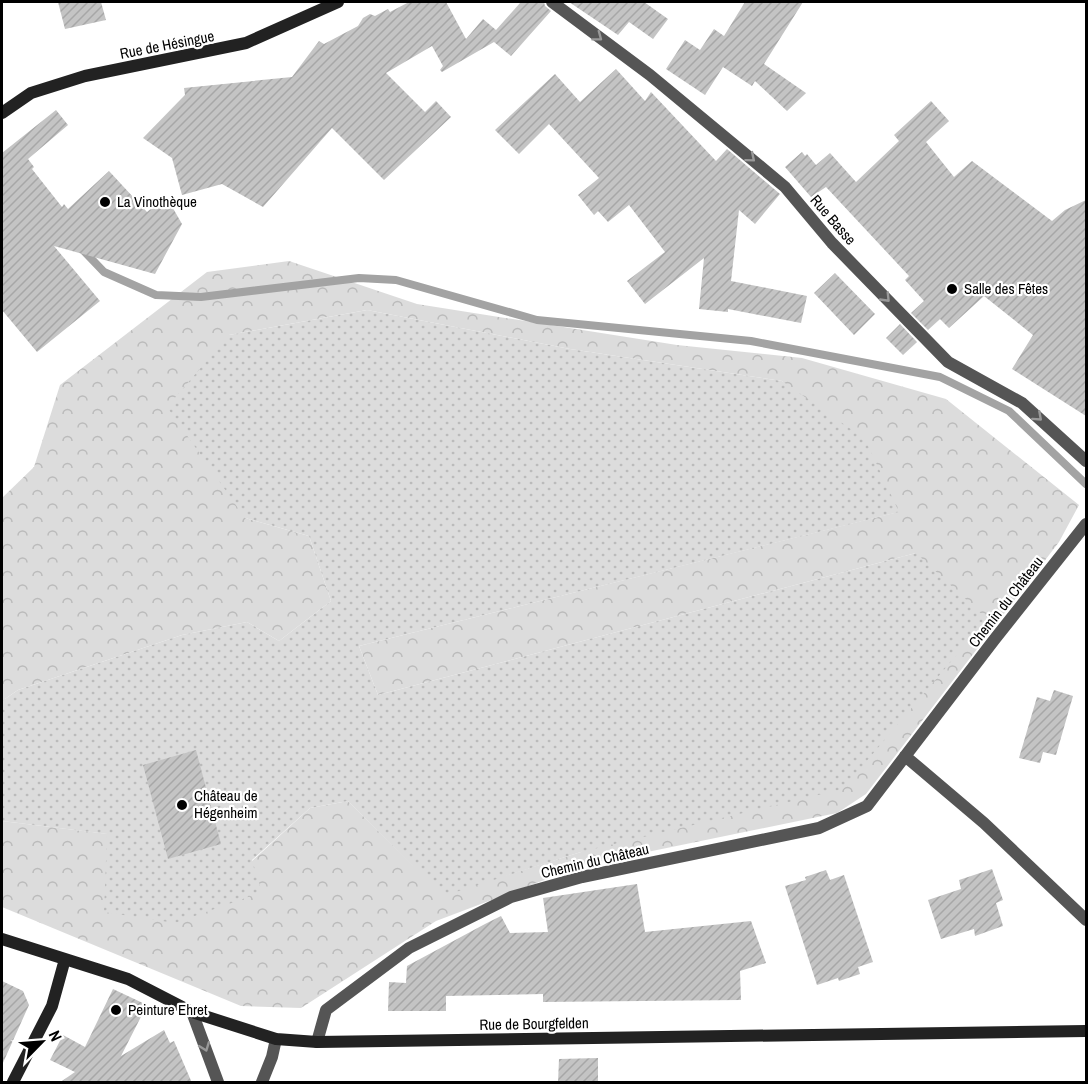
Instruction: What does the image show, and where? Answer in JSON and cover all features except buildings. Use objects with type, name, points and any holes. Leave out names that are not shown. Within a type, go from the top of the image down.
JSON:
[{"type":"main road","name":"Rue de Hésingue","points":[[2,113],[31,93],[85,76],[246,44],[338,2]]},
{"type":"main road","name":"Rue de Bourgfelden","points":[[2,939],[128,979],[192,1012],[276,1039],[316,1042],[1086,1031]]},
{"type":"main road","points":[[13,1083],[52,1006],[65,959]]},
{"type":"street","name":"Rue Basse","points":[[552,2],[650,75],[785,186],[832,243],[948,362],[1022,403],[1086,461]]},
{"type":"street","name":"Chemin du Château","points":[[316,1042],[326,1010],[409,948],[511,897],[582,877],[819,828],[867,807],[1086,524]]},
{"type":"street","points":[[905,756],[984,823],[1086,920]]},
{"type":"street","points":[[192,1012],[218,1083]]},
{"type":"street","points":[[262,1083],[276,1039]]},
{"type":"green space","points":[[289,261],[417,304],[677,345],[802,358],[946,399],[1079,505],[1059,542],[866,794],[837,813],[584,865],[436,921],[301,1008],[241,1006],[2,907],[2,821],[108,834],[252,861],[310,808],[348,801],[443,895],[581,852],[916,553],[378,695],[359,646],[898,512],[782,381],[570,349],[367,310],[229,335],[245,518],[309,536],[331,601],[279,641],[247,622],[182,635],[18,690],[2,701],[2,498],[34,467],[60,385],[207,272]]},
{"type":"green space","points":[[367,310],[570,349],[782,381],[865,439],[899,512],[359,646],[378,695],[916,553],[987,619],[843,789],[581,852],[443,896],[348,801],[310,808],[252,860],[262,892],[175,923],[104,912],[107,834],[2,821],[2,701],[18,690],[182,635],[247,622],[279,641],[331,601],[309,536],[245,518],[167,407],[229,335]]},
{"type":"waterway","points":[[81,248],[104,272],[156,295],[201,297],[359,278],[396,280],[537,320],[751,341],[940,377],[1009,411],[1086,484]]},
{"type":"place","name":"La Vinothèque","points":[[105,202]]},
{"type":"place","name":"Salle des Fêtes","points":[[952,289]]},
{"type":"place","name":"Château de Hégenheim","points":[[182,805]]},
{"type":"place","name":"Peinture Ehret","points":[[116,1010]]}]
